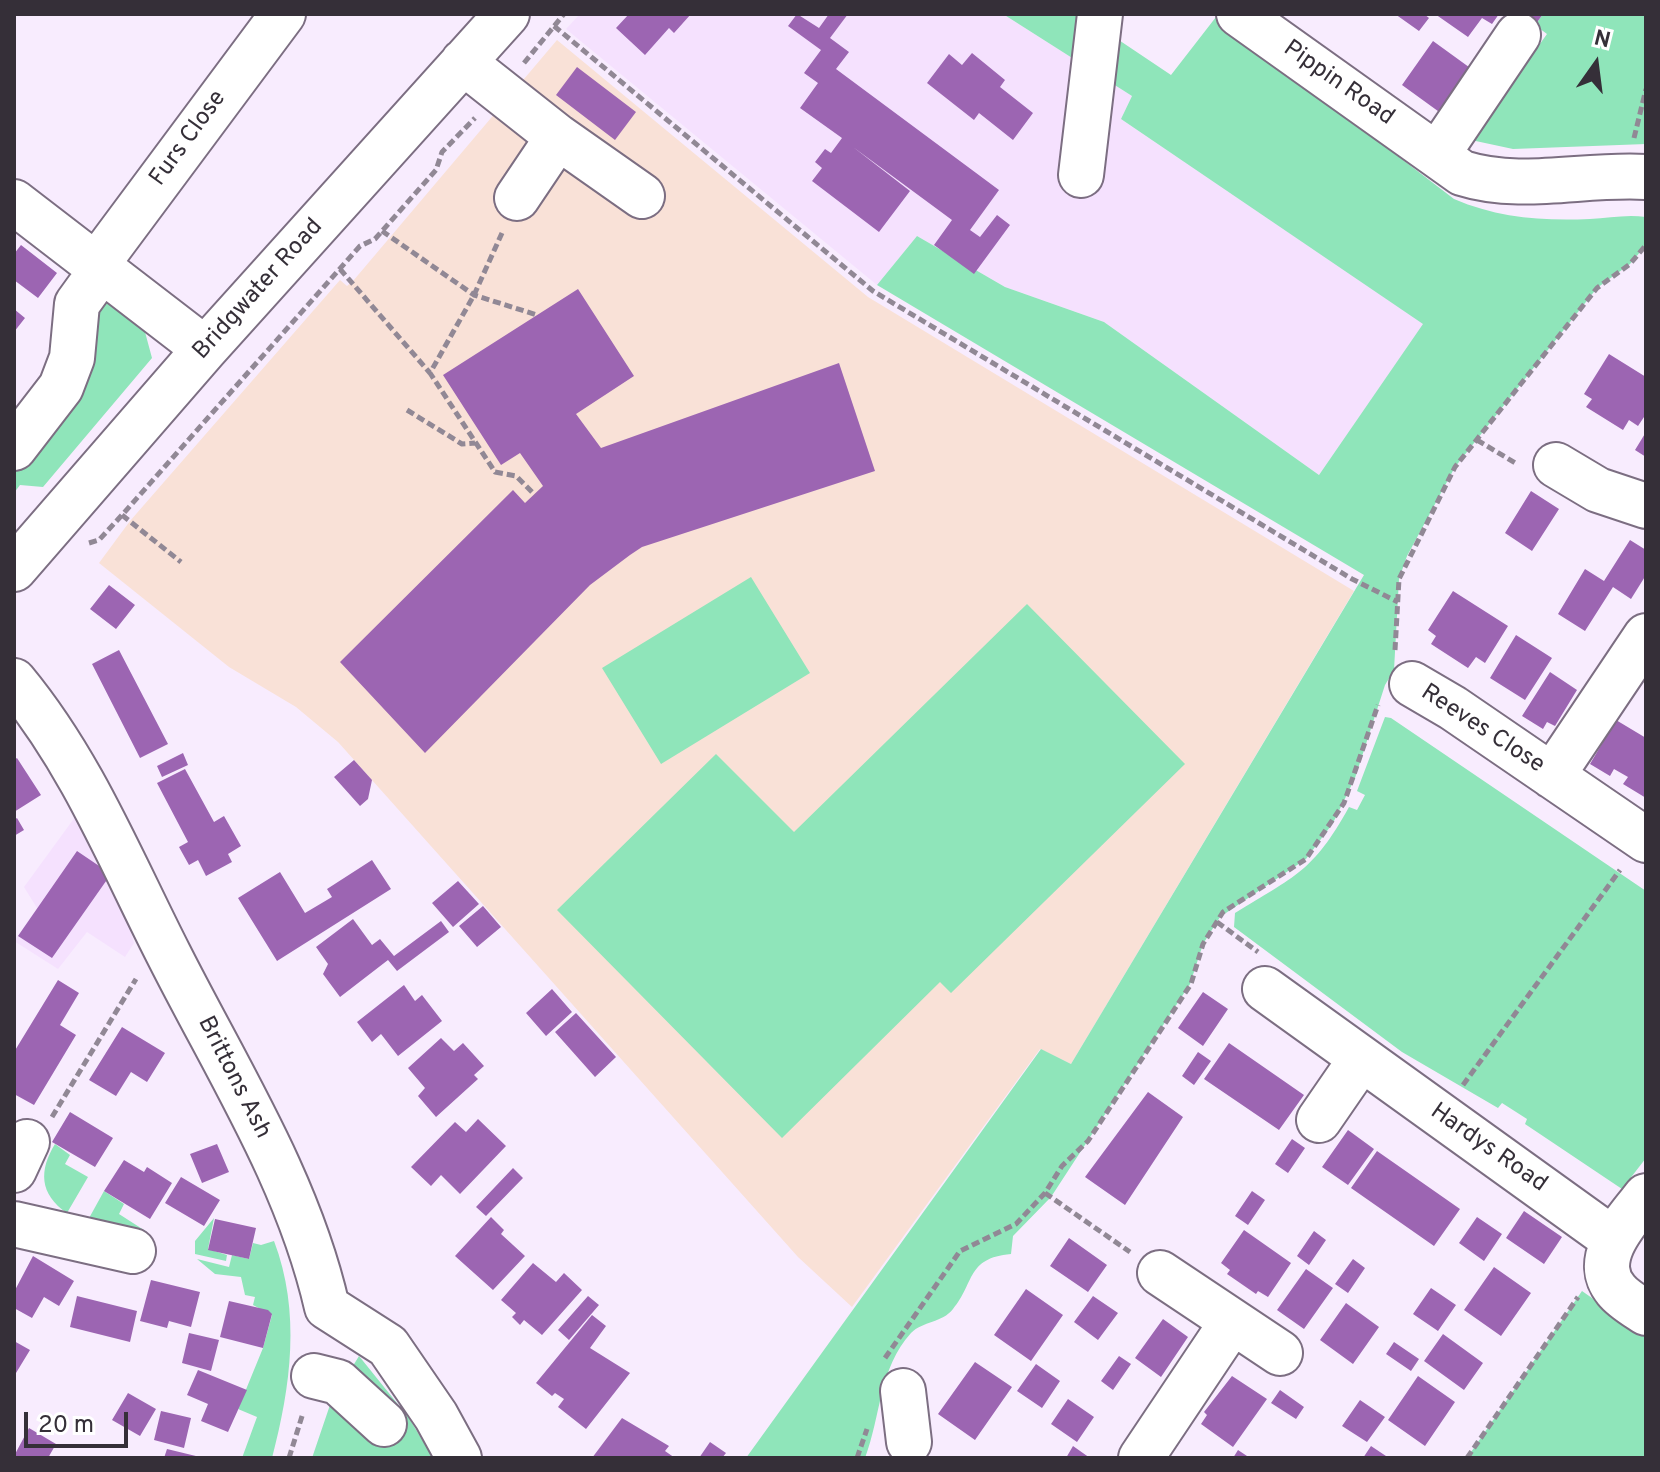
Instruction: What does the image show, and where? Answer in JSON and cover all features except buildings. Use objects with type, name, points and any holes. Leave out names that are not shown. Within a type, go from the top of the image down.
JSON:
[{"type":"street","name":"Furs Close","points":[[14,448],[61,387],[72,358],[77,304],[100,266],[283,14]]},
{"type":"street","name":"Bridgwater Road","points":[[14,569],[205,349],[507,14]]},
{"type":"street","points":[[1081,175],[1100,14]]},
{"type":"street","name":"Pippin Road","points":[[1239,14],[1462,173],[1482,179],[1521,182],[1636,176]]},
{"type":"street","points":[[1437,155],[1518,35]]},
{"type":"street","points":[[463,62],[558,137],[642,196]]},
{"type":"street","points":[[517,198],[558,137]]},
{"type":"street","points":[[14,202],[205,349]]},
{"type":"street","points":[[1556,465],[1598,490],[1646,506]]},
{"type":"street","name":"Reeves Close","points":[[1552,776],[1646,636]]},
{"type":"street","name":"Reeves Close","points":[[1396,678],[1552,776],[1634,853]]},
{"type":"street","name":"Brittons Ash","points":[[14,681],[35,707],[94,799],[169,955],[292,1195],[316,1258],[327,1307]]},
{"type":"street","name":"Hardys Road","points":[[1265,989],[1361,1059],[1611,1253],[1616,1290],[1646,1313]]},
{"type":"street","points":[[1319,1120],[1361,1059]]},
{"type":"street","points":[[1611,1253],[1646,1196]]},
{"type":"street","points":[[14,1224],[133,1251]]},
{"type":"street","points":[[1160,1273],[1280,1353]]},
{"type":"street","points":[[384,1424],[338,1382],[312,1384],[327,1307],[388,1346],[436,1416],[459,1458]]},
{"type":"street","points":[[1141,1458],[1232,1322]]},
{"type":"street","points":[[884,1391],[913,1453]]},
{"type":"path","points":[[84,544],[99,540],[360,246],[382,231],[436,170],[442,152],[500,91],[564,14]]},
{"type":"path","points":[[554,26],[873,291],[1352,579],[1398,602]]},
{"type":"path","points":[[1636,176],[1646,89]]},
{"type":"path","points":[[430,373],[474,295],[517,198]]},
{"type":"path","points":[[382,231],[474,295],[537,315]]},
{"type":"path","points":[[305,238],[340,269],[430,373],[495,472],[516,476],[535,495]]},
{"type":"path","points":[[857,1458],[884,1391],[960,1251],[1016,1224],[1045,1193],[1062,1166],[1088,1141],[1191,984],[1203,944],[1220,917],[1235,904],[1289,874],[1306,859],[1333,823],[1396,678],[1399,579],[1407,556],[1455,467],[1597,288],[1630,264],[1646,245]]},
{"type":"path","points":[[407,410],[462,444],[476,443]]},
{"type":"path","points":[[122,515],[181,562]]},
{"type":"path","points":[[1459,1090],[1634,853]]},
{"type":"path","points":[[20,1156],[35,1145],[45,1130],[144,967],[169,955]]},
{"type":"path","points":[[1045,1193],[1160,1273]]},
{"type":"path","points":[[1467,1458],[1611,1253]]},
{"type":"path","points":[[289,1458],[312,1384]]},
{"type":"shaded area","points":[[580,14],[1003,14],[1132,96],[1121,119],[1424,324],[1319,475],[1104,322],[1005,287],[917,236],[877,285],[566,29]]},
{"type":"shaded area","points":[[557,40],[868,297],[1354,591],[1071,1064],[1040,1049],[852,1307],[798,1257],[338,742],[296,707],[229,667],[99,563],[130,521],[340,280],[347,286],[353,281]]},
{"type":"shaded area","points":[[78,813],[114,875],[134,943],[125,957],[87,932],[58,969],[14,941],[37,908],[24,887]]},
{"type":"green space","points":[[1003,14],[1080,14],[1171,75],[1216,17],[1454,199],[1487,210],[1537,219],[1646,217],[1646,245],[1630,264],[1597,288],[1455,467],[1407,556],[1399,579],[1394,670],[1385,685],[1355,778],[1333,823],[1306,859],[1220,917],[1203,944],[1190,984],[1051,1197],[1013,1236],[1011,1254],[996,1256],[979,1266],[949,1314],[916,1329],[900,1347],[887,1377],[865,1458],[746,1458],[1041,1049],[1071,1064],[1364,575],[877,285],[917,236],[1005,287],[1104,322],[1319,475],[1423,324],[1121,119],[1132,96]]},
{"type":"green space","points":[[1543,14],[1646,14],[1646,144],[1513,149],[1471,140],[1547,34],[1535,25]]},
{"type":"green space","points":[[99,297],[145,332],[152,358],[43,487],[20,485],[14,493],[14,469],[80,383]]},
{"type":"green space","points":[[751,577],[810,673],[661,764],[602,668]]},
{"type":"green space","points":[[1027,604],[1185,764],[951,993],[940,982],[782,1138],[557,910],[716,754],[794,832]]},
{"type":"green space","points":[[1385,717],[1391,718],[1646,891],[1646,1158],[1622,1189],[1525,1124],[1527,1119],[1502,1103],[1498,1108],[1402,1052],[1234,927],[1235,913],[1301,870],[1324,846],[1349,807],[1357,810],[1365,795],[1357,791]]},
{"type":"green space","points":[[55,1144],[70,1155],[65,1164],[88,1177],[67,1213],[51,1198],[44,1181],[46,1163]]},
{"type":"green space","points":[[104,1191],[124,1204],[119,1214],[147,1232],[88,1220]]},
{"type":"green space","points":[[214,1218],[208,1249],[227,1255],[226,1261],[195,1254],[195,1241]]},
{"type":"green space","points":[[274,1241],[288,1295],[290,1322],[284,1404],[272,1458],[242,1458],[257,1417],[238,1409],[263,1348],[272,1315],[253,1305],[255,1297],[245,1295],[241,1277],[215,1274],[197,1259],[229,1267],[232,1255],[249,1259],[253,1243],[261,1245]]},
{"type":"green space","points":[[1582,1291],[1646,1336],[1646,1458],[1467,1458]]},
{"type":"green space","points":[[359,1356],[409,1418],[433,1458],[312,1458],[331,1402]]}]
